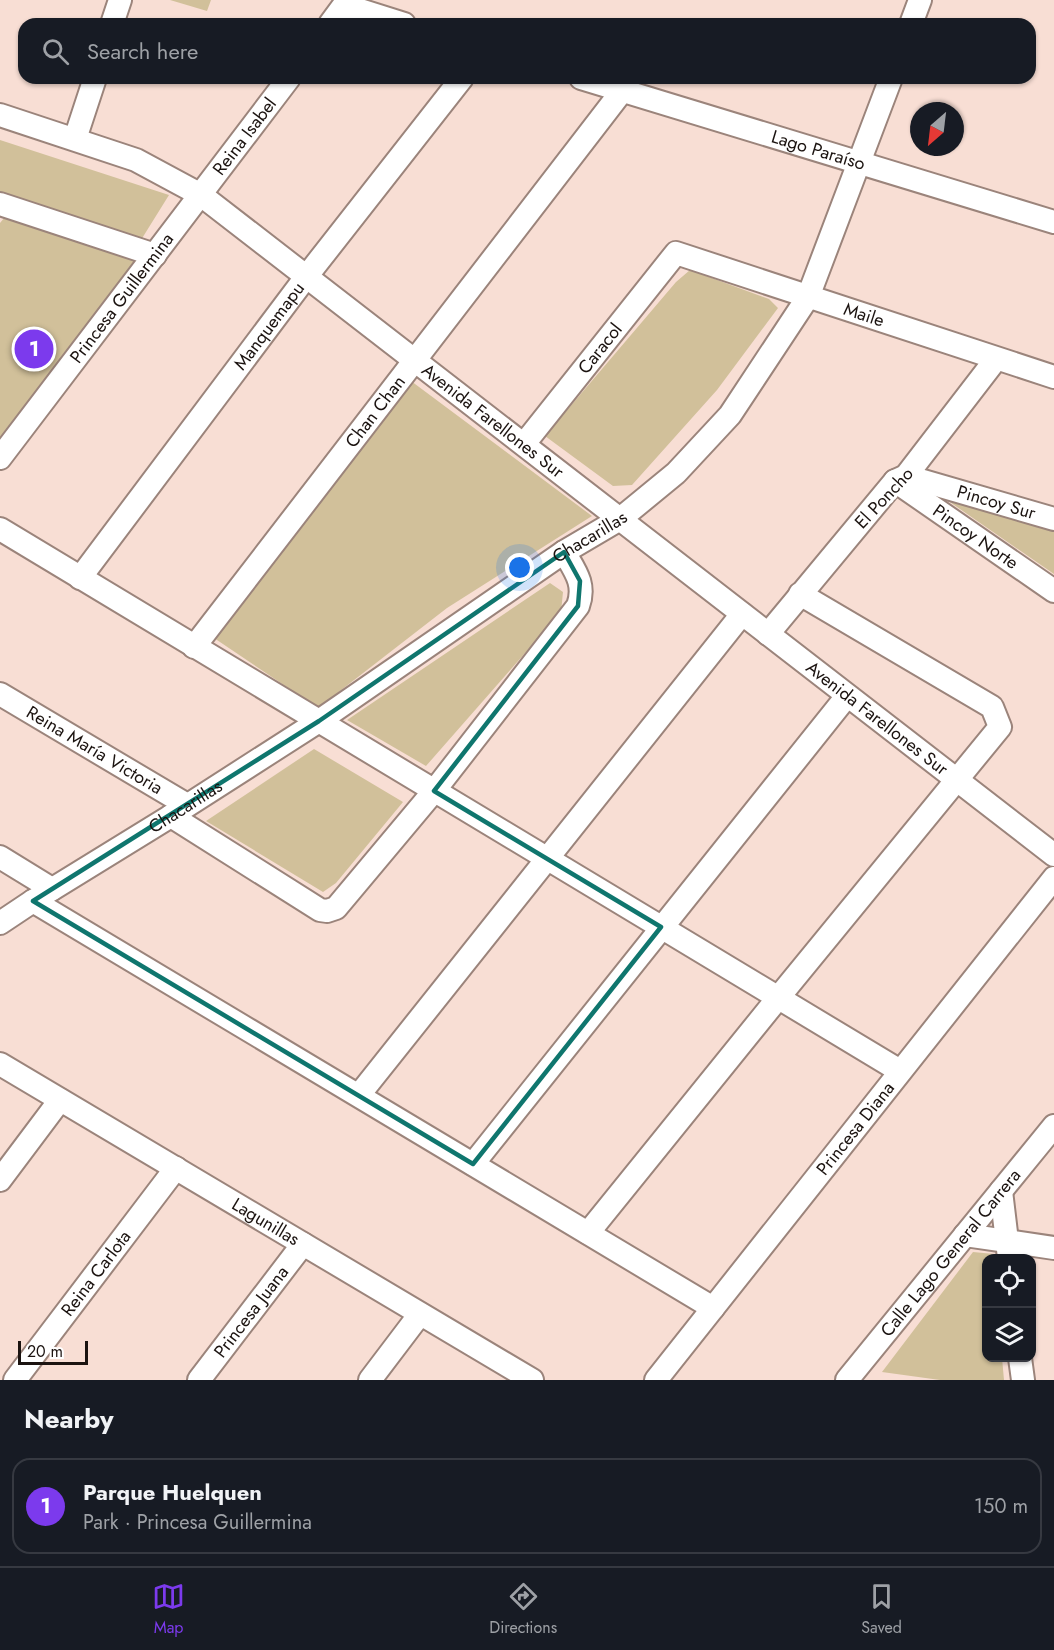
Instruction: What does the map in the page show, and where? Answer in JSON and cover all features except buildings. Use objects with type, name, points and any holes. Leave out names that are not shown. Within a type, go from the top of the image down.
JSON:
[{"type":"street","points":[[114,18],[120,0]]},
{"type":"street","points":[[913,18],[920,0]]},
{"type":"street","points":[[334,18],[344,5],[385,18]]},
{"type":"street","points":[[75,139],[93,84]]},
{"type":"street","name":"Reina Isabel","points":[[201,195],[284,84]]},
{"type":"street","name":"Manquemapu","points":[[80,578],[306,278],[457,84]]},
{"type":"street","name":"Lago Paraíso","points":[[600,84],[1054,222]]},
{"type":"street","name":"Chacarillas","points":[[0,923],[319,721],[564,552],[620,519],[676,473],[730,415],[808,297],[889,84]]},
{"type":"street","name":"Chan Chan","points":[[194,647],[622,91]]},
{"type":"street","name":"Avenida Farellones Sur","points":[[0,115],[136,160],[201,195],[1054,855]]},
{"type":"street","name":"Princesa Guillermina","points":[[0,458],[201,195]]},
{"type":"street","points":[[1,206],[155,255]]},
{"type":"street","name":"Maile","points":[[676,253],[1054,377]]},
{"type":"street","name":"Caracol","points":[[524,444],[676,253]]},
{"type":"street","name":"El Poncho","points":[[768,634],[901,478],[996,359]]},
{"type":"street","name":"Pincoy Sur","points":[[901,478],[1054,519]]},
{"type":"street","name":"Pincoy Norte","points":[[901,478],[1054,591]]},
{"type":"street","points":[[0,530],[900,1071]]},
{"type":"street","name":"Reina María Victoria","points":[[0,694],[179,810],[320,910],[327,911],[336,908],[434,791],[578,606],[582,591],[580,581],[564,552]]},
{"type":"street","name":"Avenida Farellones Sur","points":[[800,594],[992,707],[1000,727],[956,780]]},
{"type":"street","points":[[359,1095],[742,614]]},
{"type":"street","points":[[473,1164],[848,696]]},
{"type":"street","points":[[588,1233],[956,780]]},
{"type":"street","points":[[0,857],[43,895],[359,1095],[713,1308]]},
{"type":"street","name":"Princesa Diana","points":[[656,1380],[1054,878]]},
{"type":"street","name":"Lagunillas","points":[[0,1064],[531,1380]]},
{"type":"street","points":[[0,1180],[60,1100]]},
{"type":"street","name":"Calle Lago General Carrera","points":[[847,1380],[1054,1126]]},
{"type":"street","name":"Reina Carlota","points":[[15,1380],[176,1168]]},
{"type":"street","points":[[1001,1191],[1008,1250]]},
{"type":"street","points":[[965,1235],[1008,1250],[1054,1248]]},
{"type":"street","name":"Princesa Juana","points":[[199,1380],[303,1244]]},
{"type":"street","points":[[370,1380],[420,1314]]},
{"type":"street","points":[[1021,1362],[1023,1380]]},
{"type":"highlighted area","points":[[564,552],[580,581],[578,606],[434,791],[661,927],[473,1164],[33,901],[319,721]]},
{"type":"shaded area","points":[[170,0],[211,0],[207,11]]},
{"type":"shaded area","points":[[0,140],[169,195],[141,240],[0,194]]},
{"type":"shaded area","points":[[9,212],[137,259],[0,440],[0,223]]},
{"type":"shaded area","points":[[690,270],[769,299],[778,308],[717,390],[632,485],[613,486],[545,436],[676,282]]},
{"type":"shaded area","points":[[411,381],[592,516],[447,608],[318,708],[214,638]]},
{"type":"shaded area","points":[[944,498],[1054,531],[1054,574]]},
{"type":"shaded area","points":[[550,583],[563,592],[561,612],[426,766],[347,720]]},
{"type":"shaded area","points":[[314,749],[403,802],[336,883],[323,892],[206,821]]},
{"type":"shaded area","points":[[973,1252],[994,1254],[982,1254],[982,1362],[1002,1362],[1004,1380],[940,1380],[882,1372]]},
{"type":"place","name":"Parque Huelquen","points":[[34,349]]}]
